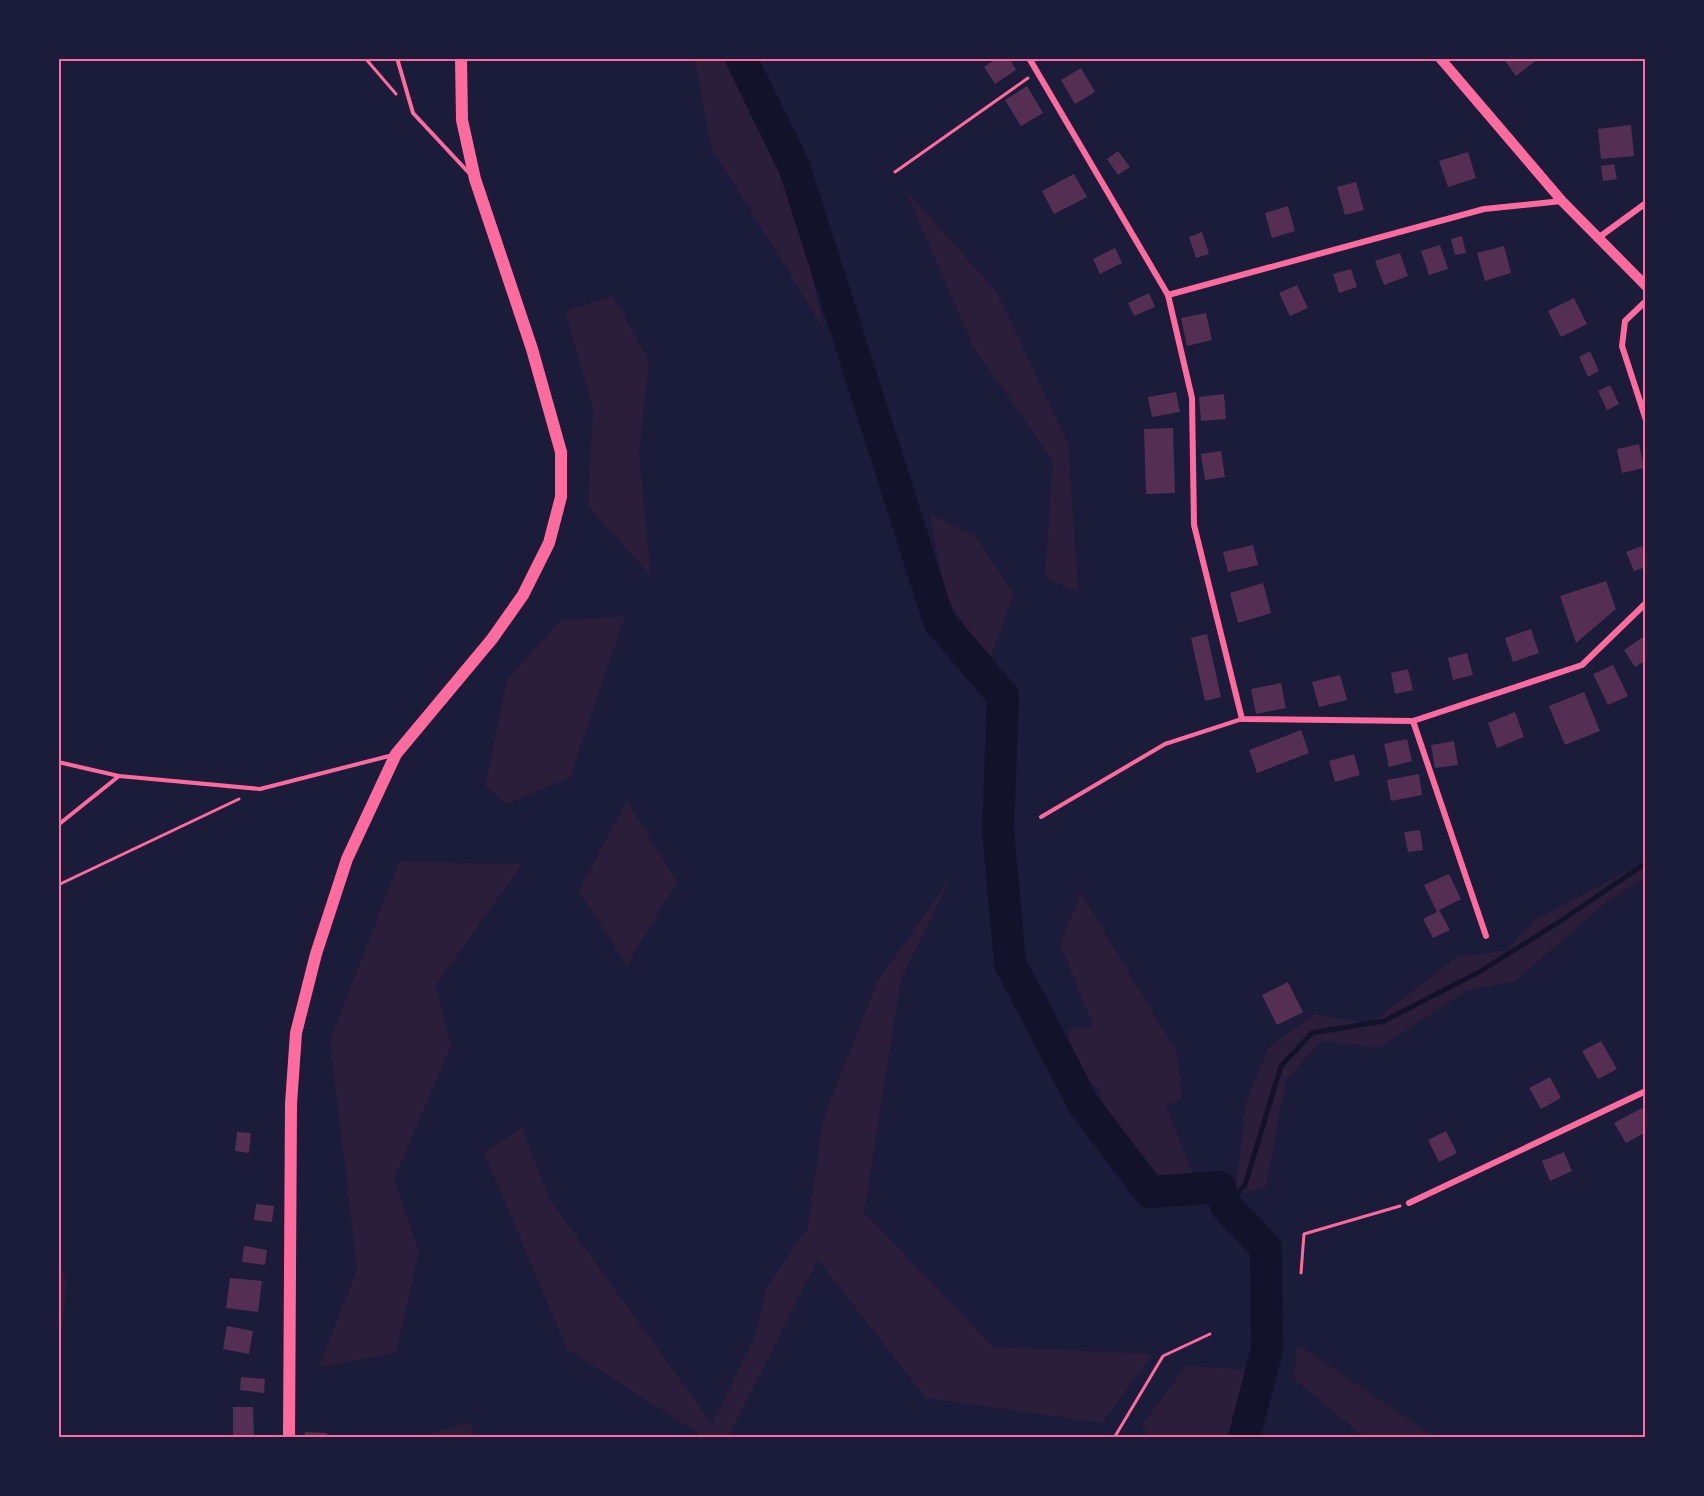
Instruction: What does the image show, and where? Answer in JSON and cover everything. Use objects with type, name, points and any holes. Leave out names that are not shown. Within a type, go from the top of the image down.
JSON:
[{"type":"main road","points":[[289,1437],[291,1104],[296,1033],[315,954],[347,859],[396,754],[492,639],[523,595],[549,543],[561,497],[561,452],[532,349],[475,179],[462,120],[461,58]]},
{"type":"street","points":[[1029,58],[1168,295],[1192,398],[1194,525],[1242,719],[1413,721],[1582,665],[1646,603]]},
{"type":"street","points":[[1440,58],[1562,201],[1646,286]]},
{"type":"street","points":[[1168,295],[1484,209],[1562,201]]},
{"type":"street","points":[[1598,238],[1646,203]]},
{"type":"street","points":[[1646,301],[1625,321],[1622,346],[1646,420]]},
{"type":"street","points":[[1413,721],[1486,936]]},
{"type":"street","points":[[1408,1203],[1646,1091]]},
{"type":"lane","points":[[397,58],[413,113],[475,179]]},
{"type":"lane","points":[[1041,817],[1165,744],[1242,719]]},
{"type":"lane","points":[[58,762],[119,776],[260,789],[396,754]]},
{"type":"lane","points":[[58,825],[119,776]]},
{"type":"path","points":[[365,58],[413,113]]},
{"type":"path","points":[[895,172],[1037,72]]},
{"type":"path","points":[[58,885],[260,789]]},
{"type":"path","points":[[1301,1273],[1304,1234],[1408,1203]]},
{"type":"path","points":[[1114,1437],[1163,1356],[1210,1334]]},
{"type":"shaded area","points":[[695,59],[724,59],[799,216],[824,329],[711,147]]},
{"type":"shaded area","points":[[905,190],[997,292],[1068,444],[1078,592],[1045,577],[1053,461],[973,346]]},
{"type":"shaded area","points":[[613,296],[649,361],[639,454],[651,576],[588,506],[593,408],[565,311]]},
{"type":"shaded area","points":[[930,514],[975,536],[1014,594],[988,664],[945,594]]},
{"type":"shaded area","points":[[625,616],[570,777],[507,804],[485,786],[507,680],[560,621]]},
{"type":"shaded area","points":[[627,801],[677,882],[627,965],[579,891]]},
{"type":"shaded area","points":[[399,862],[522,864],[436,985],[451,1046],[394,1179],[419,1252],[396,1353],[319,1367],[357,1269],[330,1040]]},
{"type":"shaded area","points":[[1645,862],[1645,877],[1603,905],[1515,981],[1468,990],[1379,1048],[1321,1041],[1286,1080],[1266,1187],[1235,1195],[1246,1102],[1268,1048],[1314,1014],[1370,1024],[1457,957],[1506,950],[1535,920]]},
{"type":"shaded area","points":[[951,877],[901,979],[864,1212],[993,1347],[1153,1354],[1102,1423],[926,1398],[818,1260],[728,1437],[704,1437],[567,1349],[484,1152],[522,1128],[550,1200],[712,1424],[755,1337],[766,1289],[808,1227],[823,1120],[877,982]]},
{"type":"shaded area","points":[[1081,893],[1177,1053],[1182,1098],[1166,1106],[1194,1177],[1153,1178],[1106,1121],[1099,1089],[1072,1068],[1068,1030],[1093,1026],[1060,943]]},
{"type":"shaded area","points":[[59,1265],[67,1280],[59,1353]]},
{"type":"shaded area","points":[[1297,1344],[1435,1437],[1364,1437],[1294,1379]]},
{"type":"shaded area","points":[[1186,1366],[1252,1370],[1233,1437],[1151,1437],[1142,1425]]},
{"type":"shaded area","points":[[469,1422],[476,1437],[421,1437]]},
{"type":"building","points":[[997,58],[1009,58],[1016,70],[995,84],[984,67]]},
{"type":"building","points":[[1503,58],[1534,58],[1535,61],[1516,76]]},
{"type":"building","points":[[1081,68],[1095,92],[1075,104],[1061,80]]},
{"type":"building","points":[[1027,86],[1043,113],[1021,126],[1005,100]]},
{"type":"building","points":[[1631,125],[1634,156],[1601,159],[1598,129]]},
{"type":"building","points":[[1118,151],[1130,167],[1118,175],[1107,159]]},
{"type":"building","points":[[1468,152],[1476,178],[1448,187],[1439,161]]},
{"type":"building","points":[[1614,164],[1617,179],[1603,181],[1601,166]]},
{"type":"building","points":[[1074,174],[1087,197],[1054,214],[1042,191]]},
{"type":"building","points":[[1356,182],[1364,210],[1345,215],[1337,187]]},
{"type":"building","points":[[1288,206],[1295,231],[1272,238],[1265,213]]},
{"type":"building","points":[[1202,232],[1209,254],[1196,258],[1189,237]]},
{"type":"building","points":[[1462,236],[1466,253],[1455,255],[1451,239]]},
{"type":"building","points":[[1440,245],[1448,269],[1429,275],[1421,251]]},
{"type":"building","points":[[1504,246],[1511,273],[1485,281],[1477,253]]},
{"type":"building","points":[[1115,248],[1122,263],[1100,274],[1093,259]]},
{"type":"building","points":[[1400,253],[1408,276],[1384,285],[1375,261]]},
{"type":"building","points":[[1351,269],[1357,287],[1339,293],[1333,274]]},
{"type":"building","points":[[1297,285],[1308,308],[1290,316],[1279,293]]},
{"type":"building","points":[[1149,293],[1155,307],[1134,316],[1128,303]]},
{"type":"building","points":[[1574,298],[1587,324],[1561,337],[1548,311]]},
{"type":"building","points":[[1206,313],[1212,340],[1187,346],[1181,318]]},
{"type":"building","points":[[1590,351],[1599,371],[1588,377],[1579,357]]},
{"type":"building","points":[[1610,385],[1619,404],[1607,410],[1598,391]]},
{"type":"building","points":[[1176,392],[1180,412],[1152,417],[1148,397]]},
{"type":"building","points":[[1224,394],[1226,419],[1201,421],[1199,397]]},
{"type":"building","points":[[1173,428],[1175,493],[1146,494],[1144,429]]},
{"type":"building","points":[[1639,444],[1644,468],[1622,473],[1617,449]]},
{"type":"building","points":[[1221,451],[1225,477],[1205,480],[1201,454]]},
{"type":"building","points":[[1253,545],[1258,565],[1228,572],[1223,552]]},
{"type":"building","points":[[1642,546],[1646,556],[1646,567],[1634,571],[1626,552]]},
{"type":"building","points":[[1606,581],[1616,609],[1576,643],[1560,596]]},
{"type":"building","points":[[1263,583],[1271,613],[1238,623],[1230,593]]},
{"type":"building","points":[[1531,629],[1539,653],[1513,662],[1505,638]]},
{"type":"building","points":[[1207,634],[1221,697],[1205,701],[1191,638]]},
{"type":"building","points":[[1646,635],[1646,660],[1635,667],[1624,650]]},
{"type":"building","points":[[1467,653],[1473,675],[1453,680],[1448,658]]},
{"type":"building","points":[[1613,665],[1628,696],[1608,705],[1593,674]]},
{"type":"building","points":[[1408,669],[1413,690],[1395,694],[1391,673]]},
{"type":"building","points":[[1340,675],[1347,700],[1319,707],[1312,682]]},
{"type":"building","points":[[1281,683],[1286,708],[1256,714],[1251,689]]},
{"type":"building","points":[[1584,692],[1600,731],[1565,745],[1549,706]]},
{"type":"building","points":[[1515,712],[1524,737],[1497,748],[1488,723]]},
{"type":"building","points":[[1301,730],[1309,753],[1257,773],[1249,750]]},
{"type":"building","points":[[1407,739],[1412,761],[1389,767],[1384,744]]},
{"type":"building","points":[[1454,741],[1458,765],[1435,768],[1431,745]]},
{"type":"building","points":[[1354,754],[1360,775],[1335,782],[1329,761]]},
{"type":"building","points":[[1419,774],[1422,795],[1391,801],[1387,780]]},
{"type":"building","points":[[1420,830],[1423,850],[1408,852],[1404,832]]},
{"type":"building","points":[[1449,874],[1461,899],[1439,910],[1450,930],[1433,938],[1423,919],[1437,912],[1424,885]]},
{"type":"building","points":[[1288,982],[1303,1012],[1277,1025],[1262,995]]},
{"type":"building","points":[[1601,1041],[1617,1069],[1598,1079],[1582,1051]]},
{"type":"building","points":[[1550,1077],[1561,1098],[1541,1109],[1529,1088]]},
{"type":"building","points":[[1642,1108],[1646,1115],[1646,1132],[1626,1143],[1614,1123]]},
{"type":"building","points":[[1446,1131],[1457,1153],[1439,1162],[1428,1140]]},
{"type":"building","points":[[237,1132],[251,1133],[249,1153],[235,1151]]},
{"type":"building","points":[[1564,1152],[1572,1171],[1550,1181],[1542,1161]]},
{"type":"building","points":[[256,1204],[274,1206],[272,1222],[254,1220]]},
{"type":"building","points":[[244,1246],[267,1250],[265,1265],[242,1262]]},
{"type":"building","points":[[230,1278],[262,1281],[258,1312],[226,1308]]},
{"type":"building","points":[[227,1326],[253,1331],[249,1354],[223,1349]]},
{"type":"building","points":[[241,1377],[265,1379],[264,1393],[240,1390]]},
{"type":"building","points":[[233,1407],[253,1407],[254,1435],[233,1435]]},
{"type":"building","points":[[305,1432],[327,1433],[327,1438],[304,1438]]},
{"type":"waterway","points":[[741,58],[794,166],[939,621],[1003,696],[998,831],[1010,963],[1084,1105],[1150,1192],[1220,1187],[1226,1206],[1266,1248],[1267,1349],[1244,1438]]},
{"type":"waterway","points":[[1226,1206],[1245,1185],[1281,1066],[1312,1033],[1384,1021],[1481,971],[1646,863]]}]
